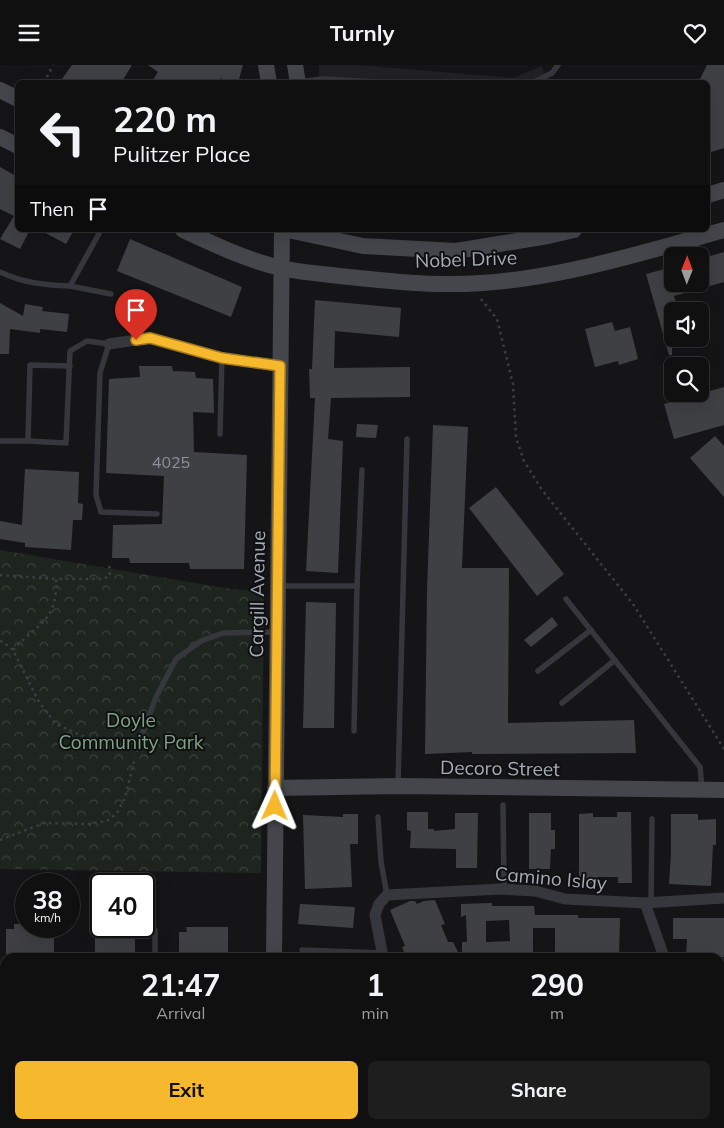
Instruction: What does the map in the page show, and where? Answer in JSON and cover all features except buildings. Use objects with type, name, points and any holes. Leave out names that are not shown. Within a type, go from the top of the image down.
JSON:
[{"type":"street","points":[[266,65],[268,80]]},
{"type":"street","points":[[0,90],[15,98]]},
{"type":"street","points":[[0,137],[15,144]]},
{"type":"street","points":[[710,194],[724,190]]},
{"type":"street","name":"Nobel Drive","points":[[187,232],[218,247],[280,268],[370,279],[443,284],[524,278],[578,268],[724,230]]},
{"type":"street","name":"Cargill Avenue","points":[[274,953],[280,268],[282,232]]},
{"type":"street","name":"Nobel Drive","points":[[297,232],[363,246],[456,251],[565,232]]},
{"type":"street","points":[[108,344],[150,338],[222,358],[280,366]]},
{"type":"street","name":"Decoro Street","points":[[275,787],[398,786],[724,790]]},
{"type":"street","name":"Camino Islay","points":[[383,899],[504,889],[535,891],[565,899],[648,903],[724,897]]},
{"type":"street","points":[[383,899],[375,915],[383,953]]},
{"type":"street","points":[[648,903],[663,953]]},
{"type":"lane","points":[[539,80],[552,73],[558,65]]},
{"type":"lane","points":[[293,78],[342,80]]},
{"type":"lane","points":[[70,286],[100,232]]},
{"type":"lane","points":[[0,272],[16,280],[38,285],[70,286],[111,294]]},
{"type":"lane","points":[[0,441],[66,443],[70,351],[77,345],[87,341],[108,344],[100,373],[96,495],[101,513],[157,514]]},
{"type":"lane","points":[[220,435],[222,358]]},
{"type":"lane","points":[[28,441],[30,365],[70,365]]},
{"type":"lane","points":[[398,786],[407,439]]},
{"type":"lane","points":[[354,731],[356,586],[362,470]]},
{"type":"lane","points":[[277,586],[356,586]]},
{"type":"lane","points":[[566,599],[700,767],[703,790]]},
{"type":"lane","points":[[538,671],[591,630]]},
{"type":"lane","points":[[137,749],[156,697],[176,659],[201,641],[223,633],[277,632]]},
{"type":"lane","points":[[562,703],[615,660]]},
{"type":"lane","points":[[503,805],[504,889]]},
{"type":"lane","points":[[378,817],[383,899]]},
{"type":"lane","points":[[648,903],[652,819]]},
{"type":"lane","points":[[155,938],[155,953]]},
{"type":"lane","points":[[302,949],[356,953]]},
{"type":"path","points":[[46,80],[53,65]]},
{"type":"path","points":[[476,283],[480,297],[497,319],[513,384],[516,439],[524,461],[542,490],[633,604],[724,749]]},
{"type":"path","points":[[0,336],[13,337]]},
{"type":"path","points":[[0,575],[56,579],[102,579],[110,576],[110,563]]},
{"type":"path","points":[[13,650],[49,616],[56,602],[56,579]]},
{"type":"path","points":[[0,641],[13,650],[39,702],[56,724],[87,738],[111,741],[137,749],[125,798],[117,813],[107,821],[44,823],[0,840]]},
{"type":"shaded area","points":[[319,65],[359,65],[513,78],[542,66],[546,80],[319,80]]},
{"type":"green space","name":"Doyle Community Park","points":[[0,550],[231,589],[264,592],[261,873],[0,869]]},
{"type":"route","points":[[136,340],[150,338],[222,358],[280,366],[275,806]]}]
